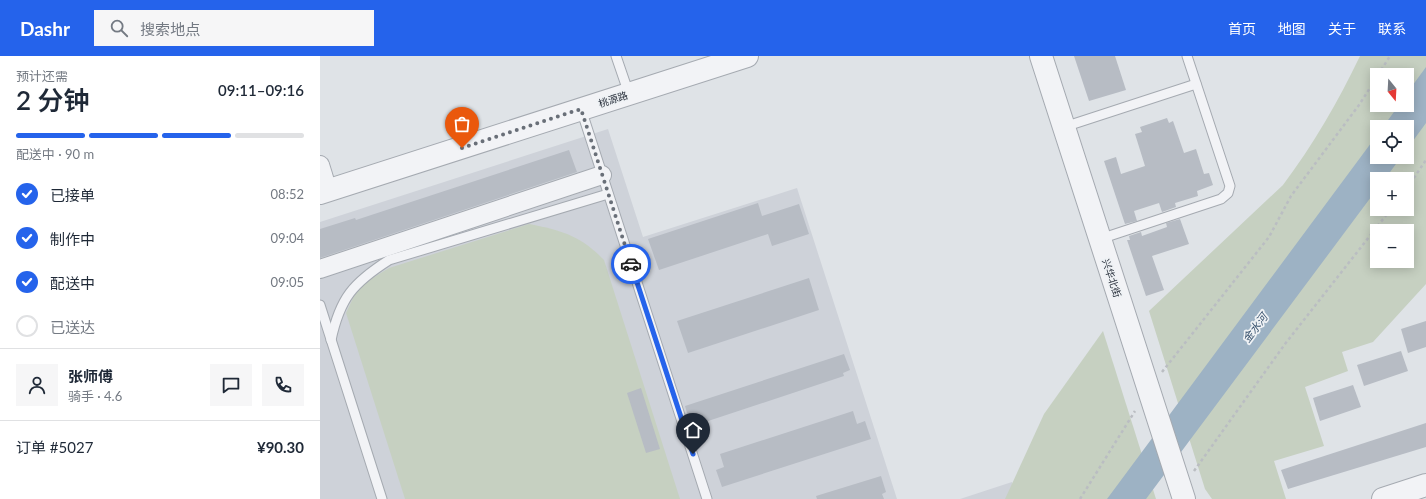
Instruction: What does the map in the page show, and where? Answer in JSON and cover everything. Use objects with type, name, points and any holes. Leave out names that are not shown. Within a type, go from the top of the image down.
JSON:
[{"type":"street","name":"桃源路","points":[[324,192],[747,56]]},
{"type":"street","name":"兴华北街","points":[[1041,56],[1181,490]]},
{"type":"street","points":[[320,165],[324,192]]},
{"type":"street","points":[[320,269],[602,175]]},
{"type":"street","points":[[1384,499],[1426,485]]},
{"type":"lane","points":[[616,56],[629,94]]},
{"type":"lane","points":[[1100,239],[1221,200],[1228,193],[1230,186],[1187,56]]},
{"type":"lane","points":[[1064,127],[1196,84]]},
{"type":"lane","points":[[581,109],[707,499]]},
{"type":"lane","points":[[331,340],[335,322],[349,292],[366,275],[389,260],[608,194]]},
{"type":"lane","points":[[321,309],[382,499]]},
{"type":"path","points":[[1383,68],[1390,56]]},
{"type":"path","points":[[1080,499],[1151,396],[1269,237],[1291,196],[1370,88]]},
{"type":"path","points":[[1414,178],[1426,160]]},
{"type":"path","points":[[1181,490],[1285,344],[1386,216]]},
{"type":"shaded area","points":[[608,129],[643,237],[797,188],[897,499],[320,499],[320,222]]},
{"type":"shaded area","points":[[1012,482],[1017,499],[960,499]]},
{"type":"green space","points":[[1360,56],[1426,56],[1426,284],[1373,342],[1342,352],[1348,371],[1305,387],[1324,446],[1274,461],[1286,499],[1212,499],[1205,489],[1149,311],[1283,185],[1315,139]]},
{"type":"green space","points":[[529,224],[570,235],[587,245],[604,260],[680,499],[405,499],[346,313],[361,285],[389,268]]},
{"type":"green space","points":[[1103,331],[1156,499],[1005,499],[1044,414]]},
{"type":"water","points":[[1426,67],[1426,123],[1414,139],[1414,120],[1388,120],[1394,112],[1414,112],[1414,83]]},
{"type":"water","name":"金水河","points":[[1370,144],[1370,164],[1396,164],[1390,172],[1370,172],[1370,198],[1146,499],[1107,499]]},
{"type":"building","points":[[1074,56],[1115,56],[1126,90],[1089,101]]},
{"type":"building","points":[[1167,118],[1169,123],[1173,121],[1184,153],[1196,149],[1204,174],[1209,173],[1213,185],[1197,191],[1198,196],[1175,203],[1176,207],[1162,212],[1159,203],[1134,211],[1137,221],[1125,224],[1104,161],[1116,157],[1121,174],[1145,166],[1135,134],[1142,132],[1140,127]]},
{"type":"building","points":[[569,150],[577,172],[320,258],[320,229],[355,218],[356,220]]},
{"type":"building","points":[[758,203],[762,216],[799,204],[809,234],[772,246],[768,234],[659,270],[648,239]]},
{"type":"building","points":[[1180,219],[1189,244],[1152,256],[1164,290],[1146,296],[1127,240],[1130,240],[1129,236],[1141,232],[1142,236],[1167,227],[1166,223]]},
{"type":"building","points":[[809,278],[819,310],[688,353],[677,321]]},
{"type":"building","points":[[1426,321],[1426,347],[1408,353],[1401,329]]},
{"type":"building","points":[[1401,351],[1408,371],[1364,386],[1357,365]]},
{"type":"building","points":[[844,354],[850,370],[843,373],[844,376],[696,425],[695,421],[690,423],[685,406]]},
{"type":"building","points":[[1353,385],[1361,407],[1320,421],[1313,398]]},
{"type":"building","points":[[641,388],[660,449],[646,453],[627,393]]},
{"type":"building","points":[[853,411],[857,424],[865,421],[871,439],[722,487],[716,470],[724,467],[720,454]]},
{"type":"building","points":[[1426,423],[1426,447],[1288,489],[1281,470]]},
{"type":"building","points":[[881,476],[886,492],[882,494],[884,499],[817,499],[816,496]]},
{"type":"way so far","points":[[462,148],[581,109],[631,264]]},
{"type":"route","points":[[631,264],[693,454]]}]
